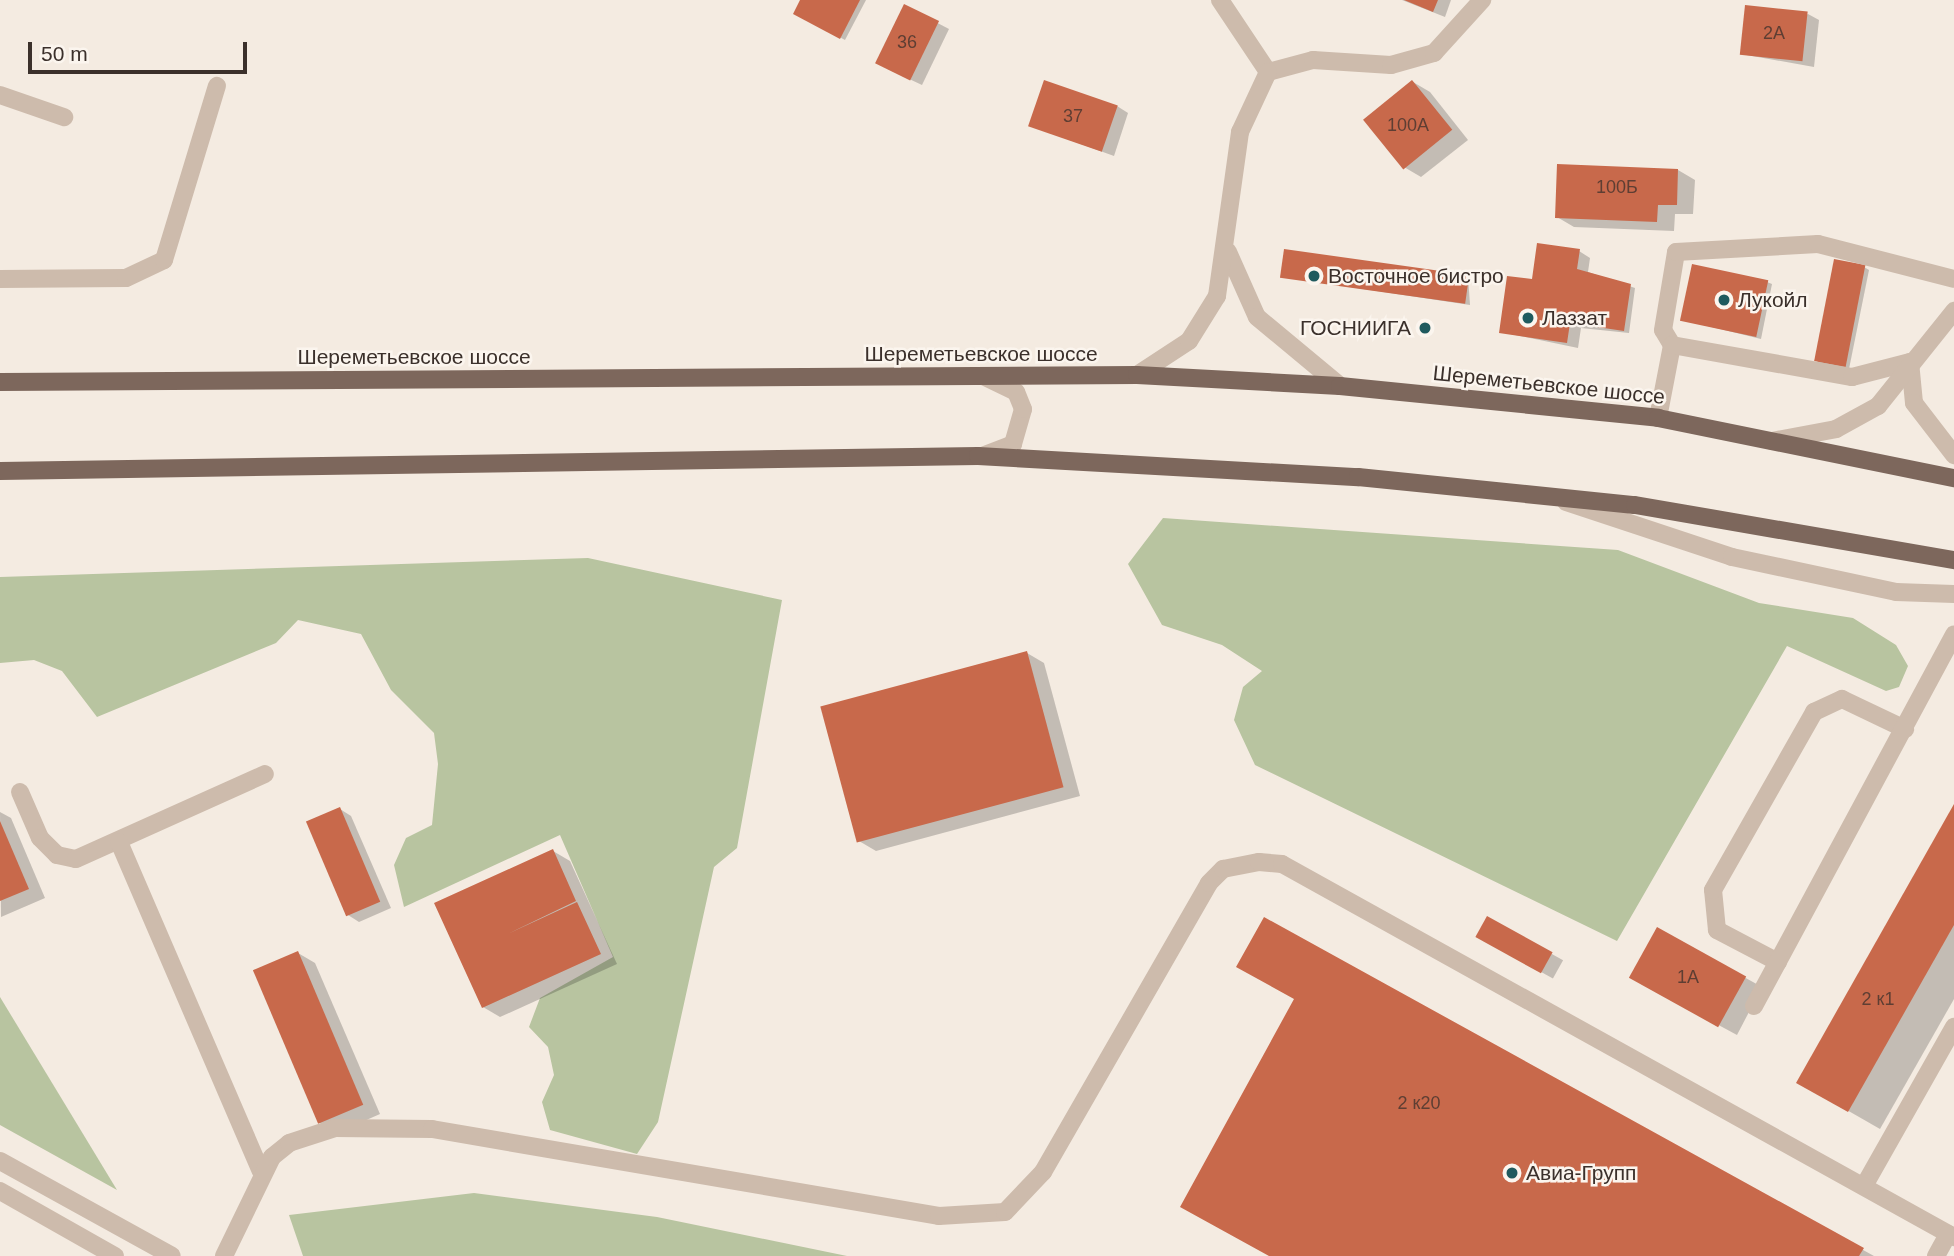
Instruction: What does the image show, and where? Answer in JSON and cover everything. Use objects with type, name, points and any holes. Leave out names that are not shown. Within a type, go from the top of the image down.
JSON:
[{"type":"main road","name":"Шереметьевское шоссе","points":[[0,382],[1137,375],[1340,386],[1658,418],[1954,478]]},
{"type":"main road","points":[[0,471],[978,456],[1358,477],[1550,496],[1954,560]]},
{"type":"street","points":[[1220,0],[1268,72]]},
{"type":"street","points":[[1268,72],[1313,60],[1391,65],[1434,53],[1482,0]]},
{"type":"street","points":[[1137,375],[1189,341],[1207,319],[1228,252],[1240,132],[1268,72]]},
{"type":"street","points":[[0,279],[126,278],[164,260],[217,86]]},
{"type":"street","points":[[0,95],[64,117]]},
{"type":"street","points":[[1658,418],[1672,345],[1663,330],[1676,252],[1818,244],[1954,279]]},
{"type":"street","points":[[1228,252],[1256,317],[1340,386]]},
{"type":"street","points":[[1772,441],[1836,429],[1878,405],[1910,362],[1954,311]]},
{"type":"street","points":[[1672,345],[1852,377],[1910,362]]},
{"type":"street","points":[[1910,362],[1914,403],[1954,455]]},
{"type":"street","points":[[978,456],[1005,449],[1023,428],[1016,392],[982,377]]},
{"type":"street","points":[[1550,496],[1732,557],[1896,592],[1954,594]]},
{"type":"street","points":[[1754,1006],[1954,634]]},
{"type":"street","points":[[1778,962],[1717,930],[1713,890],[1814,712],[1842,699],[1905,729]]},
{"type":"street","points":[[20,793],[40,838],[57,855],[76,859],[119,842],[265,774]]},
{"type":"street","points":[[119,842],[261,1171]]},
{"type":"street","points":[[224,1256],[261,1171],[289,1143],[335,1128],[432,1129],[892,1210],[960,1217],[1005,1212],[1043,1171],[1209,883],[1223,869],[1259,862],[1282,864],[1951,1235],[1936,1256]]},
{"type":"street","points":[[1864,1186],[1954,1027]]},
{"type":"street","points":[[0,1161],[172,1256]]},
{"type":"street","points":[[0,1191],[115,1256]]},
{"type":"green space","points":[[1163,518],[1618,550],[1759,603],[1853,618],[1896,645],[1908,666],[1899,687],[1886,691],[1787,646],[1617,941],[1255,765],[1234,720],[1243,687],[1262,671],[1222,645],[1162,625],[1128,564]]},
{"type":"green space","points":[[588,558],[782,600],[737,848],[714,867],[658,1122],[637,1154],[550,1130],[542,1102],[554,1075],[548,1047],[529,1027],[540,998],[613,957],[560,835],[404,907],[394,865],[406,838],[432,825],[438,764],[434,733],[391,690],[361,634],[298,620],[276,643],[97,717],[62,671],[34,660],[0,663],[0,577]]},
{"type":"green space","points":[[0,997],[117,1190],[0,1125]]},
{"type":"green space","points":[[474,1193],[657,1217],[847,1256],[303,1256],[289,1215]]},
{"type":"building","points":[[800,0],[860,0],[840,39],[793,14]]},
{"type":"building","points":[[1404,0],[1438,0],[1433,12]]},
{"type":"building","points":[[904,4],[939,21],[910,80],[875,63]]},
{"type":"building","points":[[1745,5],[1808,12],[1802,61],[1740,55]]},
{"type":"building","points":[[1044,80],[1118,105],[1102,152],[1028,126]]},
{"type":"building","points":[[1412,80],[1452,130],[1403,169],[1363,120]]},
{"type":"building","points":[[1557,164],[1678,169],[1677,205],[1658,205],[1657,222],[1555,218]]},
{"type":"building","points":[[1537,243],[1580,249],[1577,269],[1631,284],[1624,331],[1570,323],[1567,343],[1499,333],[1507,276],[1532,279]]},
{"type":"building","points":[[1284,249],[1469,275],[1465,304],[1280,278]]},
{"type":"building","points":[[1834,259],[1865,265],[1846,367],[1814,361]]},
{"type":"building","name":"Лукойл","points":[[1692,264],[1768,280],[1756,337],[1680,321]]},
{"type":"building","points":[[1027,651],[1063,787],[857,843],[820,706]]},
{"type":"building","points":[[1954,804],[1954,925],[1848,1112],[1796,1083]]},
{"type":"building","points":[[340,807],[380,902],[346,916],[306,821]]},
{"type":"building","points":[[0,821],[29,889],[0,901]]},
{"type":"building","points":[[553,849],[576,901],[501,937],[577,902],[601,954],[482,1008],[434,903]]},
{"type":"building","points":[[1487,916],[1553,952],[1541,973],[1475,937]]},
{"type":"building","points":[[1264,917],[1864,1248],[1859,1256],[1269,1256],[1180,1207],[1294,999],[1236,967]]},
{"type":"building","points":[[1657,927],[1746,976],[1718,1027],[1629,978]]},
{"type":"building","points":[[298,951],[363,1105],[318,1124],[253,970]]},
{"type":"place","name":"Восточное бистро","points":[[1314,276]]},
{"type":"place","name":"Лукойл","points":[[1724,300]]},
{"type":"place","name":"Лаззат","points":[[1528,318]]},
{"type":"place","name":"ГОСНИИГА","points":[[1425,328]]},
{"type":"place","name":"Авиа-Групп","points":[[1512,1173]]}]
